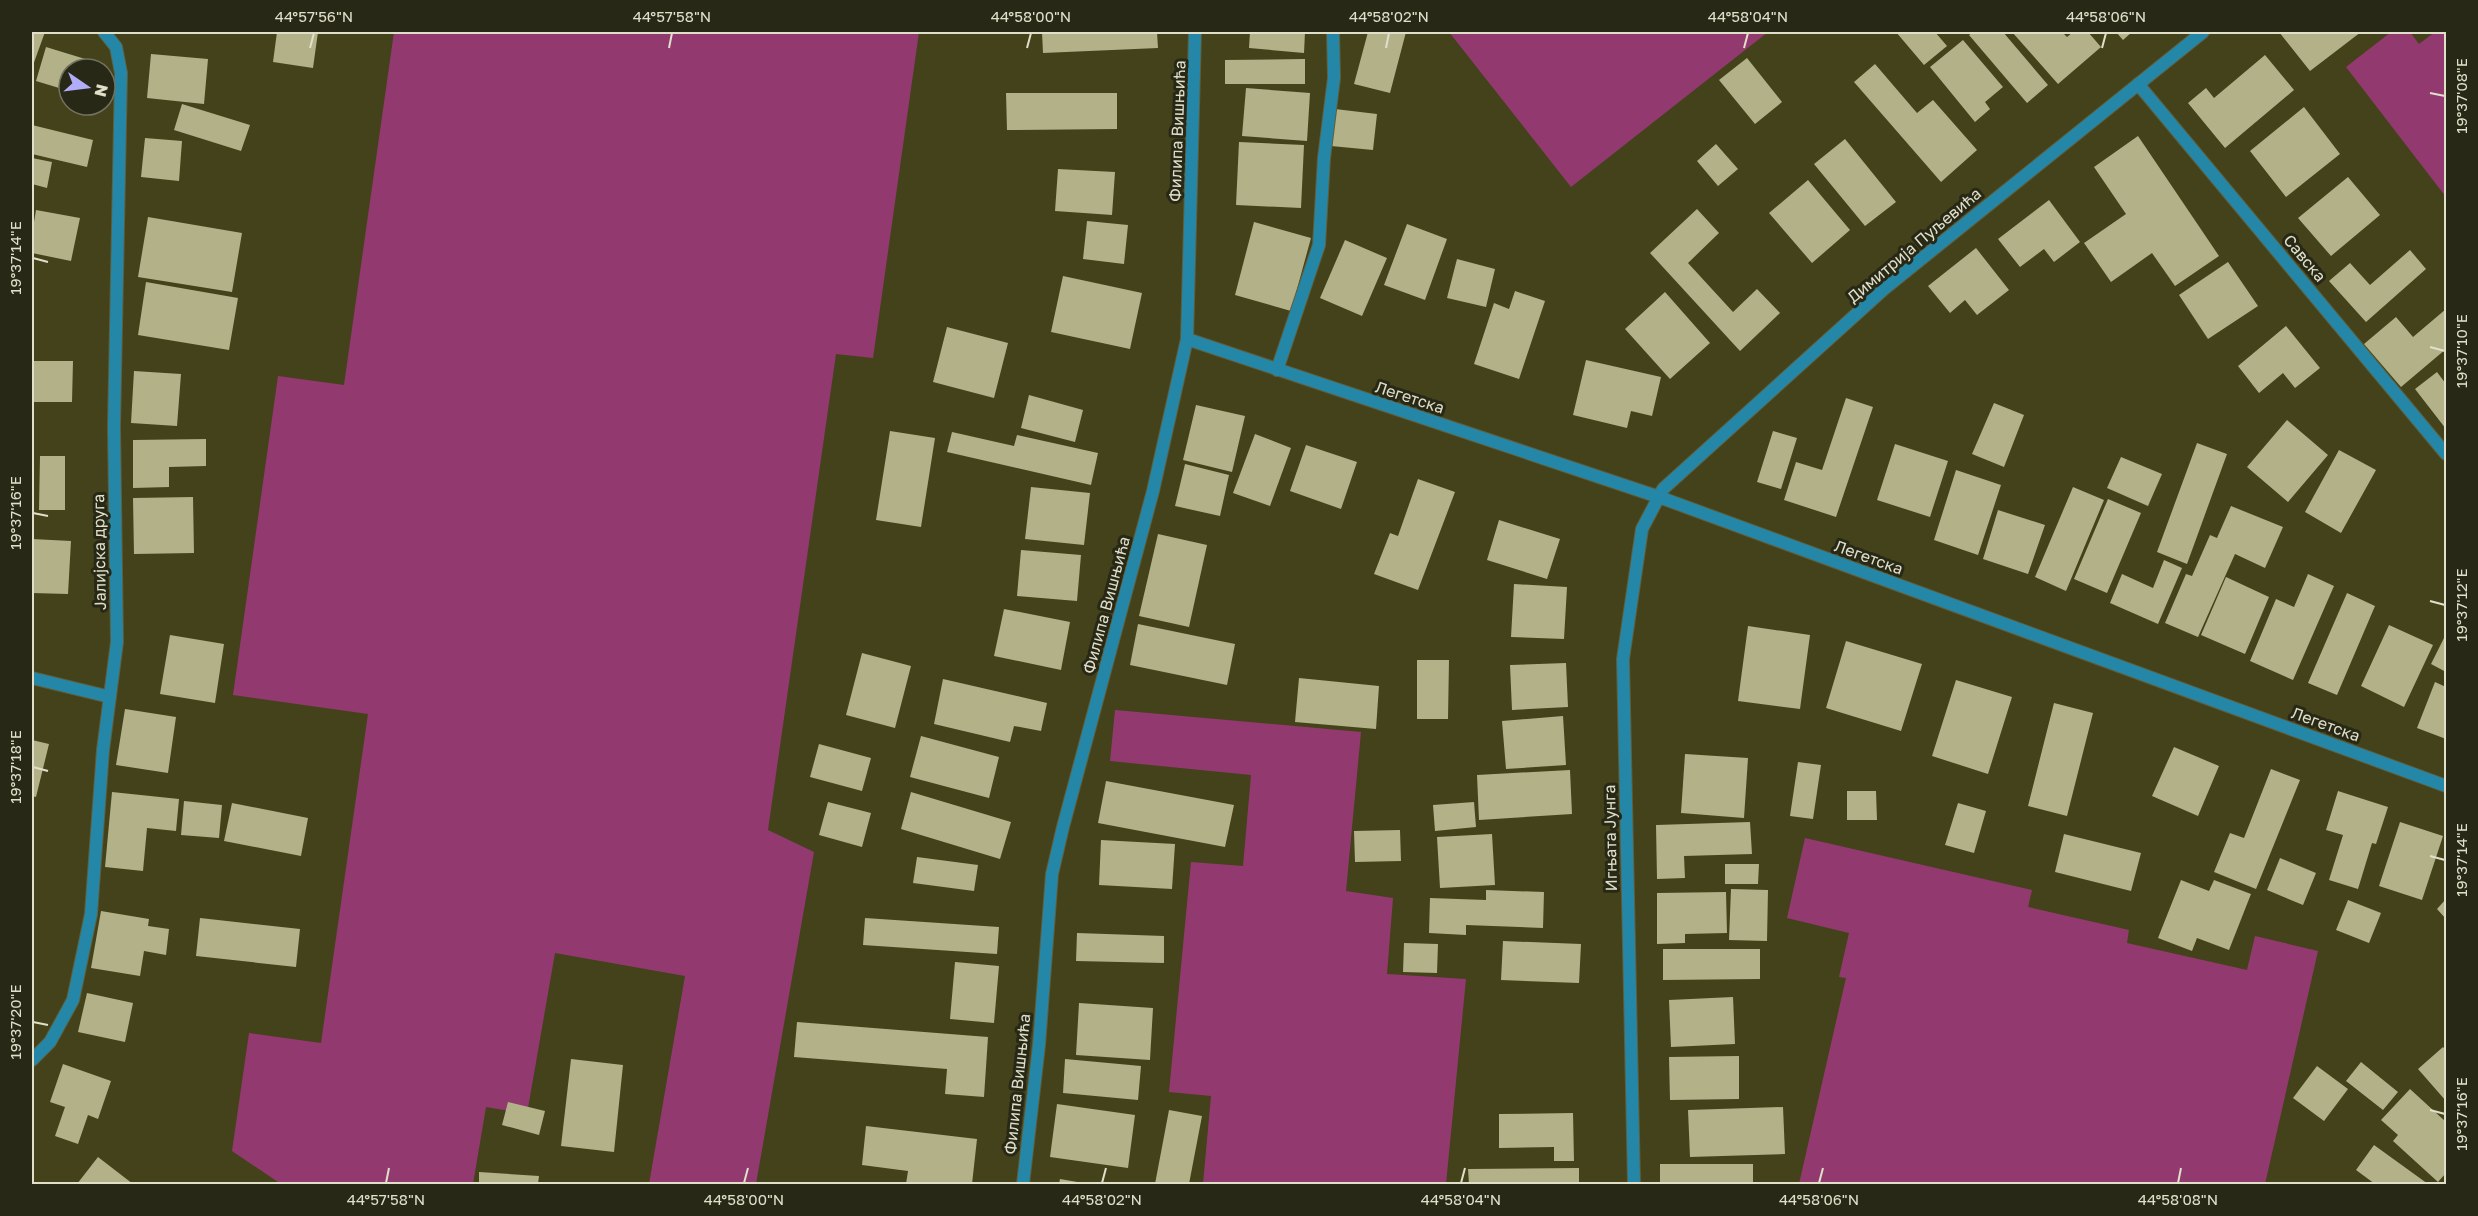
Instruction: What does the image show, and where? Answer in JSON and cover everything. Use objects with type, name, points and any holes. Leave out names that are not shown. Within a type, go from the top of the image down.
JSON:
[{"type":"street","name":"Јалијска друга","points":[[32,1060],[50,1042],[73,1000],[91,914],[103,750],[117,642],[114,427],[121,73],[116,47],[104,32]]},
{"type":"street","name":"Филипа Вишњића","points":[[1023,1185],[1039,1045],[1052,874],[1153,491],[1187,339],[1195,32]]},
{"type":"street","points":[[1277,370],[1320,245],[1324,158],[1334,78],[1333,32]]},
{"type":"street","name":"Димитрија Пуљевића","points":[[1659,497],[1663,489],[1691,462],[1884,289],[2203,32]]},
{"type":"street","name":"Савска","points":[[2138,84],[2446,454]]},
{"type":"street","name":"Легетска","points":[[1187,339],[1659,497],[2446,786]]},
{"type":"street","name":"Игњата Јунга","points":[[1634,1185],[1623,658],[1642,529],[1659,497]]},
{"type":"street","points":[[32,678],[110,697]]},
{"type":"shaded area","points":[[394,32],[919,32],[873,358],[836,354],[768,830],[814,852],[756,1184],[649,1184],[685,976],[555,953],[527,1114],[486,1107],[473,1184],[281,1184],[232,1151],[249,1033],[321,1043],[368,714],[233,695],[278,376],[344,385]]},
{"type":"shaded area","points":[[1449,32],[1768,32],[1571,187]]},
{"type":"shaded area","points":[[2391,32],[2410,32],[2419,44],[2435,32],[2446,32],[2446,197],[2346,67]]},
{"type":"shaded area","points":[[1115,710],[1361,732],[1346,891],[1393,898],[1387,974],[1466,979],[1446,1184],[1203,1184],[1211,1096],[1169,1092],[1191,862],[1243,866],[1251,775],[1110,761]]},
{"type":"shaded area","points":[[1805,838],[2032,890],[2028,907],[2129,930],[2127,943],[2247,970],[2255,936],[2318,951],[2265,1184],[1799,1184],[1846,978],[1839,977],[1849,933],[1787,918]]},
{"type":"building","points":[[32,32],[45,32],[32,68]]},
{"type":"building","points":[[277,32],[318,32],[313,68],[273,62]]},
{"type":"building","points":[[1042,32],[1157,32],[1158,48],[1043,53]]},
{"type":"building","points":[[1250,32],[1305,32],[1304,53],[1249,48]]},
{"type":"building","points":[[1368,32],[1406,32],[1390,93],[1354,84]]},
{"type":"building","points":[[1896,32],[1935,32],[1947,46],[1924,65]]},
{"type":"building","points":[[1973,32],[2003,32],[2048,85],[2027,103],[1969,35]]},
{"type":"building","points":[[2012,32],[2062,32],[2067,37],[2073,32],[2088,32],[2101,47],[2058,84]]},
{"type":"building","points":[[2116,32],[2132,32],[2123,40]]},
{"type":"building","points":[[2279,32],[2361,32],[2310,71]]},
{"type":"building","points":[[1963,40],[2003,87],[1985,102],[1990,109],[1975,122],[1930,67]]},
{"type":"building","points":[[46,47],[79,57],[57,57],[57,87],[36,81]]},
{"type":"building","points":[[151,54],[208,59],[204,104],[147,98]]},
{"type":"building","points":[[2265,55],[2294,90],[2225,148],[2188,103],[2206,88],[2214,98]]},
{"type":"building","points":[[1747,58],[1782,102],[1755,124],[1719,80]]},
{"type":"building","points":[[1305,59],[1305,84],[1225,84],[1225,60]]},
{"type":"building","points":[[1875,64],[1917,113],[1933,100],[1977,150],[1941,182],[1854,82]]},
{"type":"building","points":[[1246,88],[1310,93],[1307,141],[1242,136]]},
{"type":"building","points":[[1006,93],[1117,93],[1117,129],[1007,130]]},
{"type":"building","points":[[182,104],[250,125],[241,151],[174,130]]},
{"type":"building","points":[[2304,107],[2340,154],[2286,197],[2250,151]]},
{"type":"building","points":[[1335,109],[1377,114],[1373,150],[1331,146]]},
{"type":"building","points":[[32,125],[93,140],[87,167],[32,154]]},
{"type":"building","points":[[2138,136],[2219,256],[2175,286],[2152,253],[2111,282],[2084,243],[2126,214],[2094,167]]},
{"type":"building","points":[[145,138],[182,141],[179,181],[141,177]]},
{"type":"building","points":[[1845,139],[1896,202],[1865,226],[1814,164]]},
{"type":"building","points":[[1239,142],[1304,145],[1301,208],[1236,205]]},
{"type":"building","points":[[1716,144],[1738,169],[1718,186],[1697,161]]},
{"type":"building","points":[[32,158],[52,162],[47,188],[32,184]]},
{"type":"building","points":[[1058,169],[1115,172],[1112,215],[1055,211]]},
{"type":"building","points":[[2348,177],[2380,215],[2331,256],[2298,218]]},
{"type":"building","points":[[1808,180],[1850,230],[1812,263],[1769,213]]},
{"type":"building","points":[[2049,200],[2080,242],[2054,262],[2044,249],[2020,267],[1998,239]]},
{"type":"building","points":[[1697,209],[1719,233],[1688,263],[1733,312],[1757,289],[1780,313],[1740,351],[1650,253]]},
{"type":"building","points":[[36,210],[80,218],[71,261],[32,253]]},
{"type":"building","points":[[148,217],[242,233],[232,292],[138,277]]},
{"type":"building","points":[[1087,221],[1128,225],[1124,264],[1083,259]]},
{"type":"building","points":[[1254,222],[1311,238],[1291,311],[1235,295]]},
{"type":"building","points":[[1407,224],[1447,239],[1425,300],[1384,285]]},
{"type":"building","points":[[1345,240],[1387,258],[1362,316],[1320,298]]},
{"type":"building","points":[[1976,248],[2009,290],[1977,315],[1965,300],[1950,313],[1928,286]]},
{"type":"building","points":[[2410,250],[2426,269],[2366,322],[2329,281],[2350,263],[2370,285]]},
{"type":"building","points":[[1457,259],[1495,269],[1486,307],[1447,298]]},
{"type":"building","points":[[2228,262],[2258,306],[2208,339],[2179,295]]},
{"type":"building","points":[[1063,276],[1142,293],[1130,349],[1051,332]]},
{"type":"building","points":[[146,282],[238,298],[229,350],[138,335]]},
{"type":"building","points":[[1515,291],[1545,301],[1519,379],[1474,364],[1494,303],[1509,309]]},
{"type":"building","points":[[1665,292],[1710,343],[1670,379],[1625,329]]},
{"type":"building","points":[[2446,309],[2446,349],[2401,387],[2364,344],[2396,317],[2413,337]]},
{"type":"building","points":[[2286,326],[2320,368],[2295,388],[2283,373],[2259,393],[2238,366]]},
{"type":"building","points":[[947,327],[1008,343],[994,398],[933,382]]},
{"type":"building","points":[[1586,360],[1661,377],[1652,416],[1631,411],[1627,428],[1573,415]]},
{"type":"building","points":[[32,361],[73,361],[72,402],[32,402]]},
{"type":"building","points":[[134,371],[181,374],[177,426],[131,423]]},
{"type":"building","points":[[2437,372],[2446,384],[2446,429],[2415,389]]},
{"type":"building","points":[[1029,395],[1083,410],[1075,442],[1021,428]]},
{"type":"building","points":[[1846,398],[1873,407],[1836,517],[1784,500],[1796,462],[1822,470]]},
{"type":"building","points":[[1994,403],[2024,415],[2004,467],[1972,454]]},
{"type":"building","points":[[1196,405],[1245,416],[1232,472],[1183,460]]},
{"type":"building","points":[[2287,420],[2328,455],[2288,502],[2247,467]]},
{"type":"building","points":[[890,431],[935,438],[921,527],[876,520]]},
{"type":"building","points":[[1773,431],[1797,438],[1781,489],[1757,482]]},
{"type":"building","points":[[952,432],[1014,446],[1017,435],[1098,453],[1091,485],[947,452]]},
{"type":"building","points":[[1255,434],[1291,448],[1270,506],[1233,493]]},
{"type":"building","points":[[206,439],[206,466],[169,467],[169,487],[133,488],[133,440]]},
{"type":"building","points":[[2197,443],[2227,454],[2187,564],[2157,552]]},
{"type":"building","points":[[1895,444],[1948,461],[1930,517],[1877,500]]},
{"type":"building","points":[[1306,445],[1357,462],[1341,509],[1290,491]]},
{"type":"building","points":[[2339,450],[2376,470],[2341,533],[2305,512]]},
{"type":"building","points":[[40,456],[65,456],[65,510],[39,510]]},
{"type":"building","points":[[2121,457],[2162,474],[2148,506],[2107,488]]},
{"type":"building","points":[[1185,464],[1229,475],[1220,516],[1175,506]]},
{"type":"building","points":[[1956,470],[2001,485],[1978,555],[1934,540]]},
{"type":"building","points":[[1418,479],[1455,492],[1418,590],[1374,574],[1390,533],[1398,536]]},
{"type":"building","points":[[1031,487],[1090,493],[1084,545],[1025,539]]},
{"type":"building","points":[[2073,487],[2104,500],[2066,591],[2035,577]]},
{"type":"building","points":[[193,497],[194,553],[134,554],[133,498]]},
{"type":"building","points":[[2108,499],[2141,513],[2107,593],[2074,579]]},
{"type":"building","points":[[2231,506],[2283,527],[2265,568],[2235,554],[2198,637],[2165,623],[2186,574],[2192,576],[2210,535],[2217,538]]},
{"type":"building","points":[[1998,510],[2045,525],[2028,574],[1983,559]]},
{"type":"building","points":[[1499,520],[1560,539],[1547,579],[1487,560]]},
{"type":"building","points":[[1158,534],[1207,545],[1189,627],[1139,616]]},
{"type":"building","points":[[32,539],[71,541],[68,594],[32,593]]},
{"type":"building","points":[[1021,550],[1081,555],[1077,601],[1017,596]]},
{"type":"building","points":[[2164,560],[2182,568],[2158,624],[2110,603],[2122,574],[2153,588]]},
{"type":"building","points":[[2308,574],[2334,586],[2293,680],[2250,661],[2276,599],[2294,607]]},
{"type":"building","points":[[2226,577],[2269,597],[2245,654],[2201,635]]},
{"type":"building","points":[[1514,584],[1567,587],[1564,639],[1511,637]]},
{"type":"building","points":[[2347,593],[2375,606],[2337,695],[2308,683]]},
{"type":"building","points":[[1004,609],[1070,622],[1061,670],[994,656]]},
{"type":"building","points":[[1138,624],[1235,644],[1227,685],[1130,665]]},
{"type":"building","points":[[2389,625],[2433,645],[2404,707],[2361,686]]},
{"type":"building","points":[[1748,626],[1810,635],[1800,709],[1738,701]]},
{"type":"building","points":[[2446,634],[2446,672],[2431,664]]},
{"type":"building","points":[[170,635],[224,644],[215,703],[160,694]]},
{"type":"building","points":[[1846,641],[1922,664],[1901,731],[1826,708]]},
{"type":"building","points":[[862,653],[911,666],[895,728],[846,715]]},
{"type":"building","points":[[1417,660],[1449,660],[1448,719],[1417,719]]},
{"type":"building","points":[[1566,663],[1568,707],[1512,710],[1510,665]]},
{"type":"building","points":[[1299,678],[1379,686],[1376,729],[1295,722]]},
{"type":"building","points":[[943,679],[1047,703],[1041,731],[1014,726],[1010,742],[934,724]]},
{"type":"building","points":[[1956,680],[2012,697],[1988,774],[1932,756]]},
{"type":"building","points":[[2435,682],[2446,687],[2446,739],[2417,728]]},
{"type":"building","points":[[2054,703],[2093,713],[2067,816],[2028,806]]},
{"type":"building","points":[[125,709],[176,717],[168,773],[116,765]]},
{"type":"building","points":[[1563,716],[1566,765],[1506,769],[1502,721]]},
{"type":"building","points":[[921,736],[999,757],[989,798],[910,777]]},
{"type":"building","points":[[32,740],[49,744],[36,797],[32,796]]},
{"type":"building","points":[[819,744],[871,758],[862,791],[810,777]]},
{"type":"building","points":[[2174,747],[2219,766],[2198,816],[2152,796]]},
{"type":"building","points":[[1685,754],[1748,758],[1744,818],[1681,813]]},
{"type":"building","points":[[1798,762],[1821,765],[1813,819],[1790,816]]},
{"type":"building","points":[[2271,769],[2300,780],[2256,889],[2214,872],[2230,833],[2244,838]]},
{"type":"building","points":[[1570,770],[1572,814],[1479,820],[1477,775]]},
{"type":"building","points":[[1106,781],[1234,805],[1225,847],[1098,823]]},
{"type":"building","points":[[1847,791],[1876,791],[1877,820],[1847,820]]},
{"type":"building","points":[[2338,791],[2388,807],[2376,844],[2372,843],[2358,889],[2329,880],[2343,835],[2326,830]]},
{"type":"building","points":[[112,792],[179,799],[176,831],[147,828],[143,871],[105,867]]},
{"type":"building","points":[[911,792],[1011,822],[1000,859],[901,829]]},
{"type":"building","points":[[184,801],[222,805],[219,838],[181,835]]},
{"type":"building","points":[[828,802],[871,813],[862,847],[819,835]]},
{"type":"building","points":[[1474,802],[1476,827],[1435,831],[1433,805]]},
{"type":"building","points":[[232,803],[308,818],[301,856],[224,841]]},
{"type":"building","points":[[1958,803],[1986,811],[1974,853],[1945,845]]},
{"type":"building","points":[[1750,822],[1752,854],[1684,856],[1685,878],[1657,879],[1656,825]]},
{"type":"building","points":[[2400,822],[2443,836],[2422,900],[2379,886]]},
{"type":"building","points":[[1400,830],[1401,861],[1355,862],[1354,831]]},
{"type":"building","points":[[1492,834],[1495,885],[1440,888],[1437,837]]},
{"type":"building","points":[[2064,834],[2141,853],[2131,891],[2055,872]]},
{"type":"building","points":[[1101,840],[1175,844],[1172,889],[1099,885]]},
{"type":"building","points":[[917,857],[978,865],[974,891],[913,883]]},
{"type":"building","points":[[2280,858],[2316,873],[2303,905],[2267,890]]},
{"type":"building","points":[[1725,864],[1759,864],[1758,884],[1725,884]]},
{"type":"building","points":[[2181,880],[2209,891],[2214,880],[2251,894],[2229,950],[2197,938],[2192,951],[2158,938]]},
{"type":"building","points":[[1731,889],[1768,890],[1767,941],[1729,940]]},
{"type":"building","points":[[1486,890],[1544,892],[1543,928],[1466,925],[1466,935],[1429,933],[1430,898],[1486,900]]},
{"type":"building","points":[[1726,892],[1727,933],[1685,934],[1685,943],[1657,944],[1657,893]]},
{"type":"building","points":[[2446,899],[2446,919],[2437,909]]},
{"type":"building","points":[[2348,900],[2381,913],[2369,943],[2336,930]]},
{"type":"building","points":[[101,911],[149,919],[148,926],[169,929],[166,955],[144,951],[140,976],[91,968]]},
{"type":"building","points":[[200,918],[300,929],[296,967],[196,956]]},
{"type":"building","points":[[865,918],[999,927],[997,954],[863,945]]},
{"type":"building","points":[[1077,933],[1164,936],[1164,963],[1076,961]]},
{"type":"building","points":[[1503,941],[1581,944],[1579,983],[1501,980]]},
{"type":"building","points":[[1404,943],[1438,944],[1437,973],[1403,972]]},
{"type":"building","points":[[1663,949],[1760,949],[1760,979],[1663,980]]},
{"type":"building","points":[[955,962],[999,966],[994,1023],[950,1019]]},
{"type":"building","points":[[87,993],[133,1003],[125,1042],[78,1032]]},
{"type":"building","points":[[1733,997],[1735,1044],[1671,1047],[1669,1000]]},
{"type":"building","points":[[1079,1003],[1153,1008],[1150,1060],[1076,1055]]},
{"type":"building","points":[[797,1022],[988,1037],[984,1097],[945,1094],[947,1069],[794,1057]]},
{"type":"building","points":[[2443,1047],[2446,1051],[2446,1101],[2418,1069]]},
{"type":"building","points":[[1739,1056],[1739,1099],[1670,1100],[1669,1057]]},
{"type":"building","points":[[571,1059],[623,1065],[614,1152],[561,1146]]},
{"type":"building","points":[[1065,1059],[1141,1066],[1138,1100],[1063,1093]]},
{"type":"building","points":[[2361,1062],[2398,1092],[2383,1110],[2346,1081]]},
{"type":"building","points":[[63,1064],[111,1081],[98,1119],[88,1115],[78,1144],[55,1136],[65,1107],[50,1102]]},
{"type":"building","points":[[2317,1066],[2348,1089],[2324,1121],[2293,1098]]},
{"type":"building","points":[[2410,1089],[2446,1122],[2446,1173],[2438,1182],[2393,1141],[2398,1135],[2381,1120]]},
{"type":"building","points":[[508,1102],[545,1111],[539,1135],[502,1125]]},
{"type":"building","points":[[1057,1104],[1135,1115],[1128,1168],[1050,1157]]},
{"type":"building","points":[[1783,1107],[1785,1154],[1690,1157],[1688,1110]]},
{"type":"building","points":[[1169,1110],[1202,1116],[1189,1184],[1155,1184]]},
{"type":"building","points":[[1573,1113],[1574,1161],[1554,1161],[1554,1147],[1499,1148],[1499,1114]]},
{"type":"building","points":[[866,1126],[977,1139],[972,1184],[906,1184],[908,1171],[862,1165]]},
{"type":"building","points":[[2374,1145],[2428,1184],[2375,1184],[2356,1170]]},
{"type":"building","points":[[98,1157],[133,1184],[77,1184]]},
{"type":"building","points":[[1660,1164],[1753,1164],[1753,1184],[1660,1184]]},
{"type":"building","points":[[1579,1168],[1579,1184],[1469,1184],[1468,1169]]},
{"type":"building","points":[[479,1172],[539,1176],[538,1184],[479,1184]]},
{"type":"building","points":[[1060,1179],[1083,1183],[1083,1184],[1059,1184]]}]
